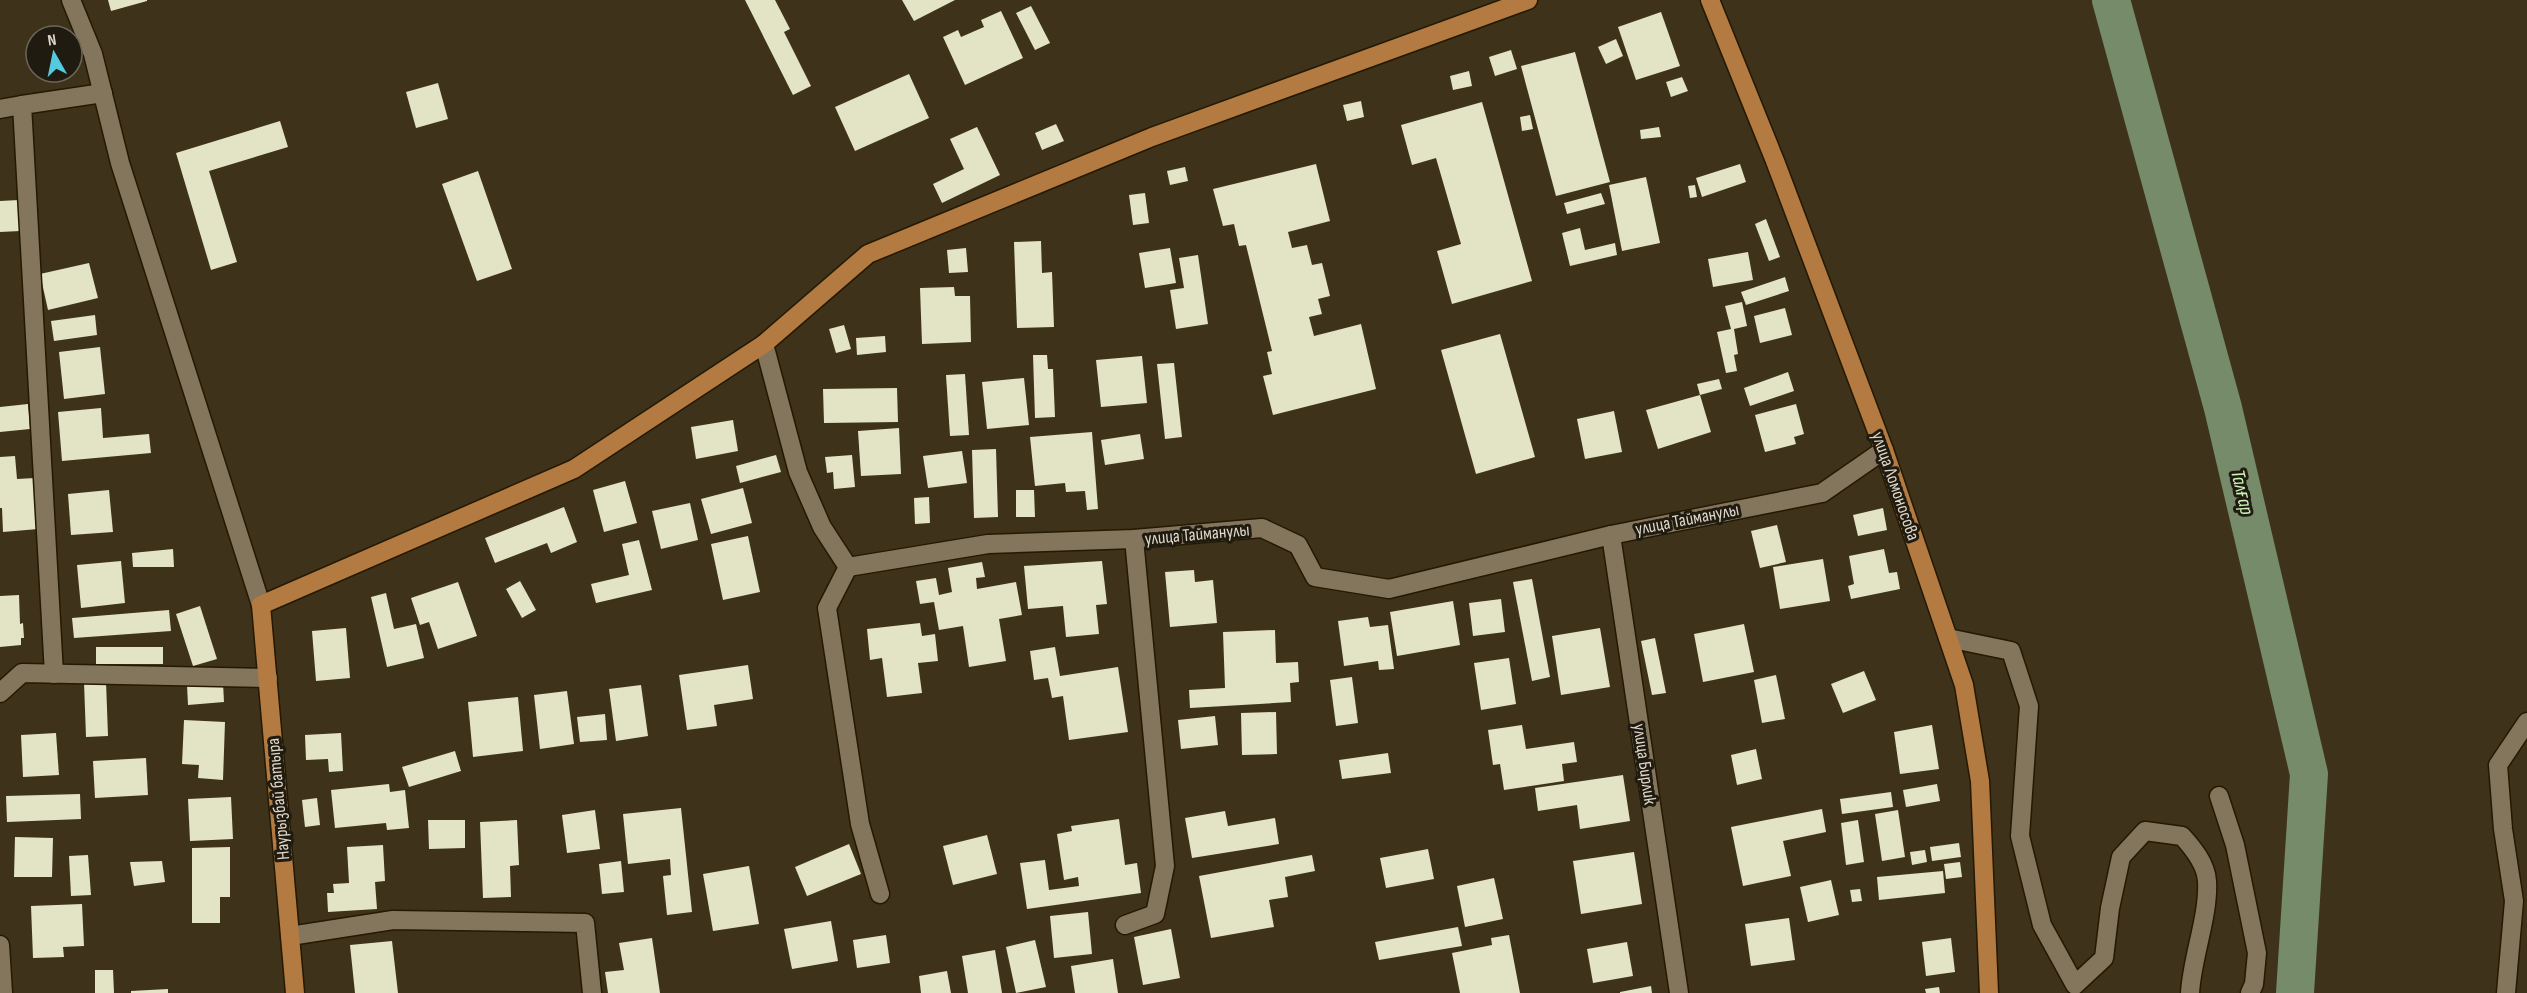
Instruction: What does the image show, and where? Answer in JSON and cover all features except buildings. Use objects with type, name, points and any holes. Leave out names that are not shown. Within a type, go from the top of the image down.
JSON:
[{"type":"main road","points":[[261,605],[574,469],[764,344],[867,254],[1152,137],[1528,0]]},
{"type":"main road","name":"улица Ломоносова","points":[[1710,0],[1775,160],[1884,450],[1964,685],[1980,781],[1989,993]]},
{"type":"main road","name":"Наурызбай батыра","points":[[261,605],[295,993]]},
{"type":"street","points":[[71,0],[93,54],[120,163],[261,605]]},
{"type":"street","points":[[0,109],[103,93]]},
{"type":"street","points":[[22,105],[54,674]]},
{"type":"street","points":[[764,344],[798,472],[822,527],[848,567],[827,608],[860,824],[880,894]]},
{"type":"street","name":"улица Тайманулы","points":[[848,567],[988,544],[1134,539],[1262,528],[1298,545],[1315,577],[1389,589],[1611,534],[1822,493],[1884,450]]},
{"type":"street","name":"улица Бирлик","points":[[1611,534],[1679,993]]},
{"type":"street","points":[[1125,925],[1155,914],[1165,867],[1134,539]]},
{"type":"street","points":[[1948,638],[2012,651],[2029,706],[2020,836],[2042,925],[2075,985],[2104,958],[2110,908],[2121,857],[2145,831],[2182,836],[2197,852],[2207,879],[2202,926],[2190,993]]},
{"type":"street","points":[[0,693],[22,673],[268,678]]},
{"type":"street","points":[[2506,993],[2514,901],[2503,829],[2498,765],[2527,722]]},
{"type":"street","points":[[2219,796],[2235,844],[2257,953],[2254,984],[2250,993]]},
{"type":"street","points":[[290,936],[393,920],[585,922],[592,993]]},
{"type":"street","points":[[0,945],[3,993]]},
{"type":"waterway","name":"Талғар","points":[[2111,0],[2223,408],[2309,774],[2295,993]]}]
